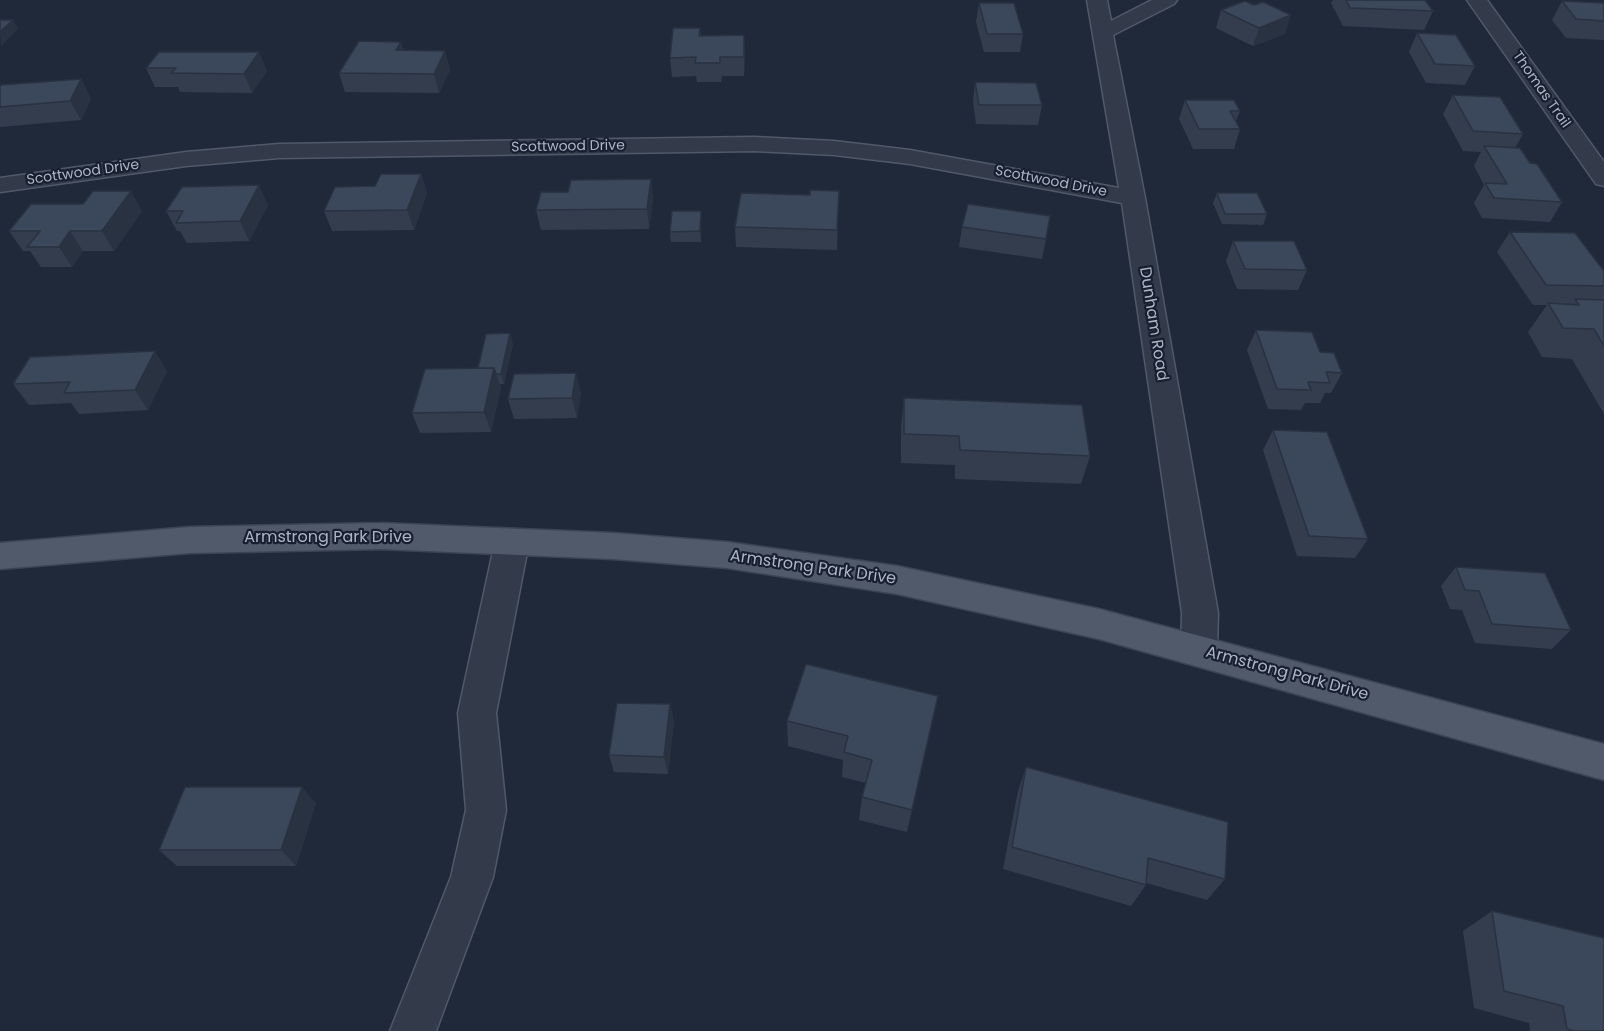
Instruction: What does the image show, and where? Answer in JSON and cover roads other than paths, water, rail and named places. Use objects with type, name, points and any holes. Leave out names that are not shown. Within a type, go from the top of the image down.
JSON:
[{"type":"main road","name":"Armstrong Park Drive","points":[[0,556],[190,540],[381,536],[613,546],[727,555],[897,580],[1099,624],[1604,762]]},
{"type":"street","name":"Dunham Road","points":[[1097,0],[1133,198],[1200,613],[1199,650]]},
{"type":"street","points":[[1102,33],[1167,0]]},
{"type":"street","name":"Thomas Trail","points":[[1477,0],[1604,179]]},
{"type":"street","name":"Scottwood Drive","points":[[0,185],[186,159],[279,151],[754,144],[834,148],[910,157],[1133,198]]},
{"type":"street","points":[[413,1031],[472,877],[481,837],[486,810],[477,712],[512,542]]}]
